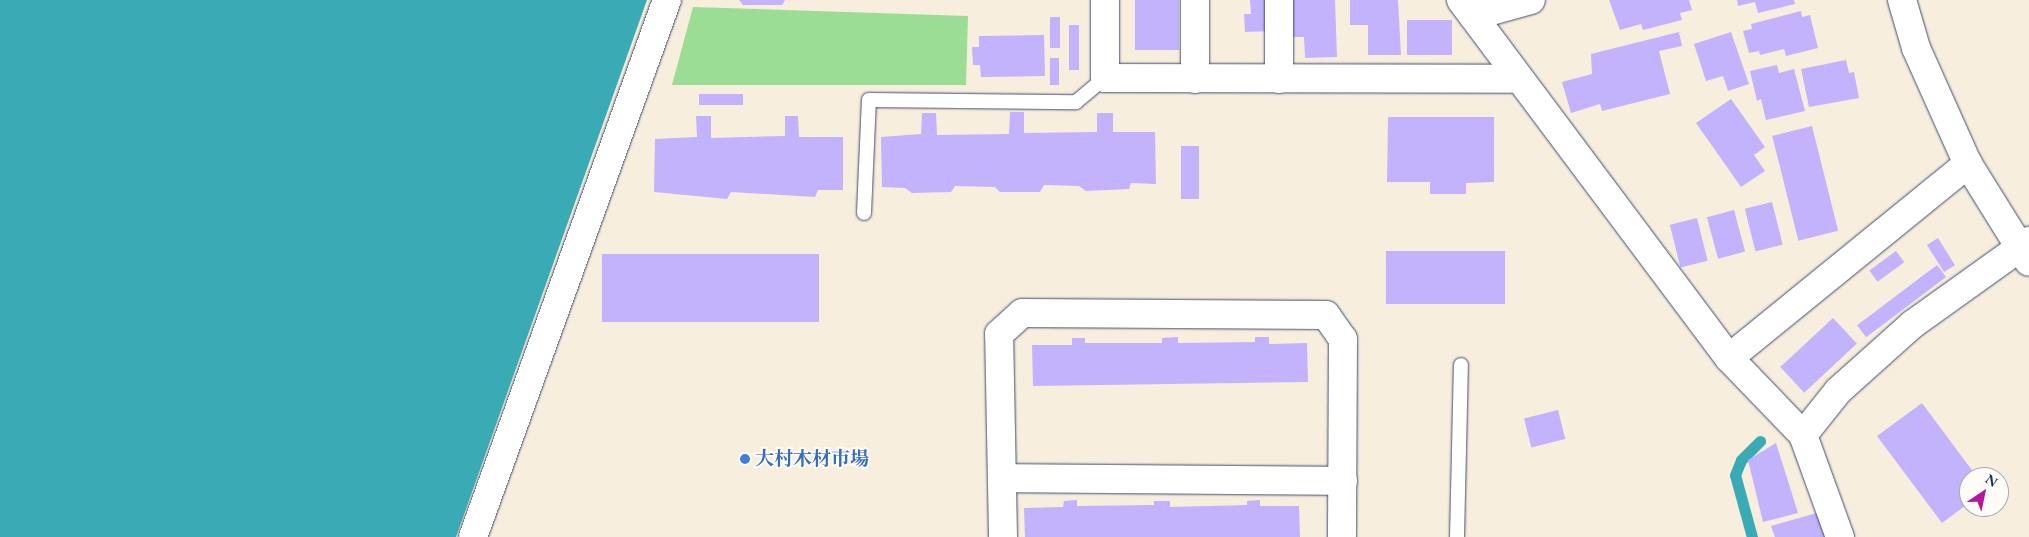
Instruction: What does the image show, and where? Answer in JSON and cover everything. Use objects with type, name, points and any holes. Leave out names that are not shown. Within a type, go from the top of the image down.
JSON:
[{"type":"street","points":[[473,537],[667,0]]},
{"type":"street","points":[[1105,0],[1105,78],[1518,79]]},
{"type":"street","points":[[1195,0],[1195,79]]},
{"type":"street","points":[[1279,0],[1279,79]]},
{"type":"street","points":[[1531,0],[1467,8],[1518,79],[1728,358],[1803,435],[1840,537]]},
{"type":"street","points":[[1803,435],[1838,390],[1913,324],[2026,250],[1968,164],[1916,48],[1902,0]]},
{"type":"street","points":[[1728,358],[1968,164]]},
{"type":"street","points":[[1003,537],[999,334],[1022,313],[1326,315],[1343,339],[1342,537]]},
{"type":"street","points":[[1002,478],[1342,481]]},
{"type":"lane","points":[[864,213],[869,100],[1076,102],[1105,78]]},
{"type":"lane","points":[[1457,537],[1461,365]]},
{"type":"green space","points":[[693,7],[968,16],[966,85],[672,85]]},
{"type":"water","points":[[0,0],[647,0],[456,537],[0,537]]},
{"type":"building","points":[[739,0],[785,0],[782,5],[743,5]]},
{"type":"building","points":[[1135,0],[1179,0],[1179,50],[1135,50]]},
{"type":"building","points":[[1250,0],[1272,0],[1273,31],[1245,32],[1244,14],[1251,14]]},
{"type":"building","points":[[1291,0],[1335,0],[1337,57],[1305,58],[1304,37],[1292,37]]},
{"type":"building","points":[[1350,0],[1398,0],[1401,55],[1368,55],[1368,25],[1350,25]]},
{"type":"building","points":[[1609,0],[1689,0],[1692,10],[1680,13],[1682,20],[1643,30],[1641,24],[1620,30]]},
{"type":"building","points":[[1737,0],[1794,0],[1795,4],[1758,13],[1755,2],[1738,6]]},
{"type":"building","points":[[1801,11],[1802,17],[1810,15],[1818,48],[1786,56],[1784,49],[1760,55],[1759,51],[1749,53],[1743,31],[1752,29],[1751,24]]},
{"type":"building","points":[[1050,17],[1060,17],[1060,48],[1050,48]]},
{"type":"building","points":[[1407,20],[1452,20],[1452,55],[1407,55]]},
{"type":"building","points":[[1069,25],[1079,25],[1079,70],[1069,70]]},
{"type":"building","points":[[1679,32],[1682,46],[1659,51],[1670,94],[1602,111],[1600,104],[1571,113],[1562,82],[1592,74],[1591,54]]},
{"type":"building","points":[[1731,32],[1749,84],[1728,91],[1723,76],[1706,81],[1694,44]]},
{"type":"building","points":[[1044,35],[1045,76],[981,77],[980,65],[973,65],[972,47],[979,47],[979,36]]},
{"type":"building","points":[[1050,58],[1059,58],[1059,85],[1050,85]]},
{"type":"building","points":[[1846,60],[1849,73],[1854,72],[1859,98],[1809,107],[1801,69]]},
{"type":"building","points":[[1777,65],[1779,73],[1794,69],[1805,111],[1766,120],[1761,99],[1757,101],[1750,71]]},
{"type":"building","points":[[699,94],[743,94],[743,105],[699,105]]},
{"type":"building","points":[[1731,99],[1765,147],[1754,155],[1765,171],[1741,187],[1696,123]]},
{"type":"building","points":[[1010,112],[1024,112],[1024,133],[1097,132],[1097,113],[1113,113],[1113,132],[1155,132],[1156,184],[1131,183],[1129,189],[1086,191],[1079,186],[1044,185],[1040,192],[1000,192],[995,187],[955,186],[951,192],[912,193],[905,188],[882,187],[881,137],[921,134],[922,113],[936,113],[937,135],[1009,134]]},
{"type":"building","points":[[696,116],[711,116],[711,138],[785,136],[785,116],[798,116],[799,137],[843,137],[843,190],[818,190],[815,197],[731,192],[727,199],[654,192],[655,139],[697,137]]},
{"type":"building","points":[[1388,117],[1494,117],[1494,182],[1466,183],[1466,194],[1430,194],[1430,182],[1387,182]]},
{"type":"building","points":[[1812,126],[1838,231],[1798,241],[1772,136]]},
{"type":"building","points":[[1181,146],[1199,146],[1199,199],[1181,199]]},
{"type":"building","points":[[1772,202],[1783,245],[1755,251],[1745,209]]},
{"type":"building","points":[[1734,210],[1745,252],[1718,259],[1707,217]]},
{"type":"building","points":[[1697,218],[1708,261],[1680,267],[1670,225]]},
{"type":"building","points":[[1938,238],[1955,265],[1944,272],[1927,245]]},
{"type":"building","points":[[1386,251],[1505,251],[1505,304],[1386,304]]},
{"type":"building","points":[[1896,251],[1904,262],[1878,282],[1869,270]]},
{"type":"building","points":[[602,254],[819,254],[819,322],[602,322]]},
{"type":"building","points":[[1937,265],[1946,277],[1866,337],[1857,325]]},
{"type":"building","points":[[1833,318],[1857,344],[1804,393],[1780,367]]},
{"type":"building","points":[[1178,337],[1178,343],[1255,342],[1255,337],[1269,337],[1269,344],[1307,343],[1308,382],[1033,386],[1032,345],[1072,345],[1072,338],[1085,338],[1085,343],[1162,343],[1162,338]]},
{"type":"building","points":[[1922,403],[1970,467],[1959,467],[1959,510],[1942,523],[1877,436]]},
{"type":"building","points":[[1558,410],[1565,439],[1531,448],[1524,418]]},
{"type":"building","points":[[1776,443],[1798,513],[1763,522],[1748,460]]},
{"type":"building","points":[[1077,500],[1077,506],[1154,505],[1154,501],[1170,501],[1170,507],[1247,505],[1247,501],[1260,500],[1260,506],[1299,506],[1300,537],[1025,537],[1024,508],[1063,507],[1064,501]]},
{"type":"building","points":[[1820,512],[1827,537],[1775,537],[1771,526]]},
{"type":"waterway","points":[[1752,537],[1735,475],[1741,460],[1760,441]]},
{"type":"place","name":"大村木材市場","points":[[745,459]]}]
